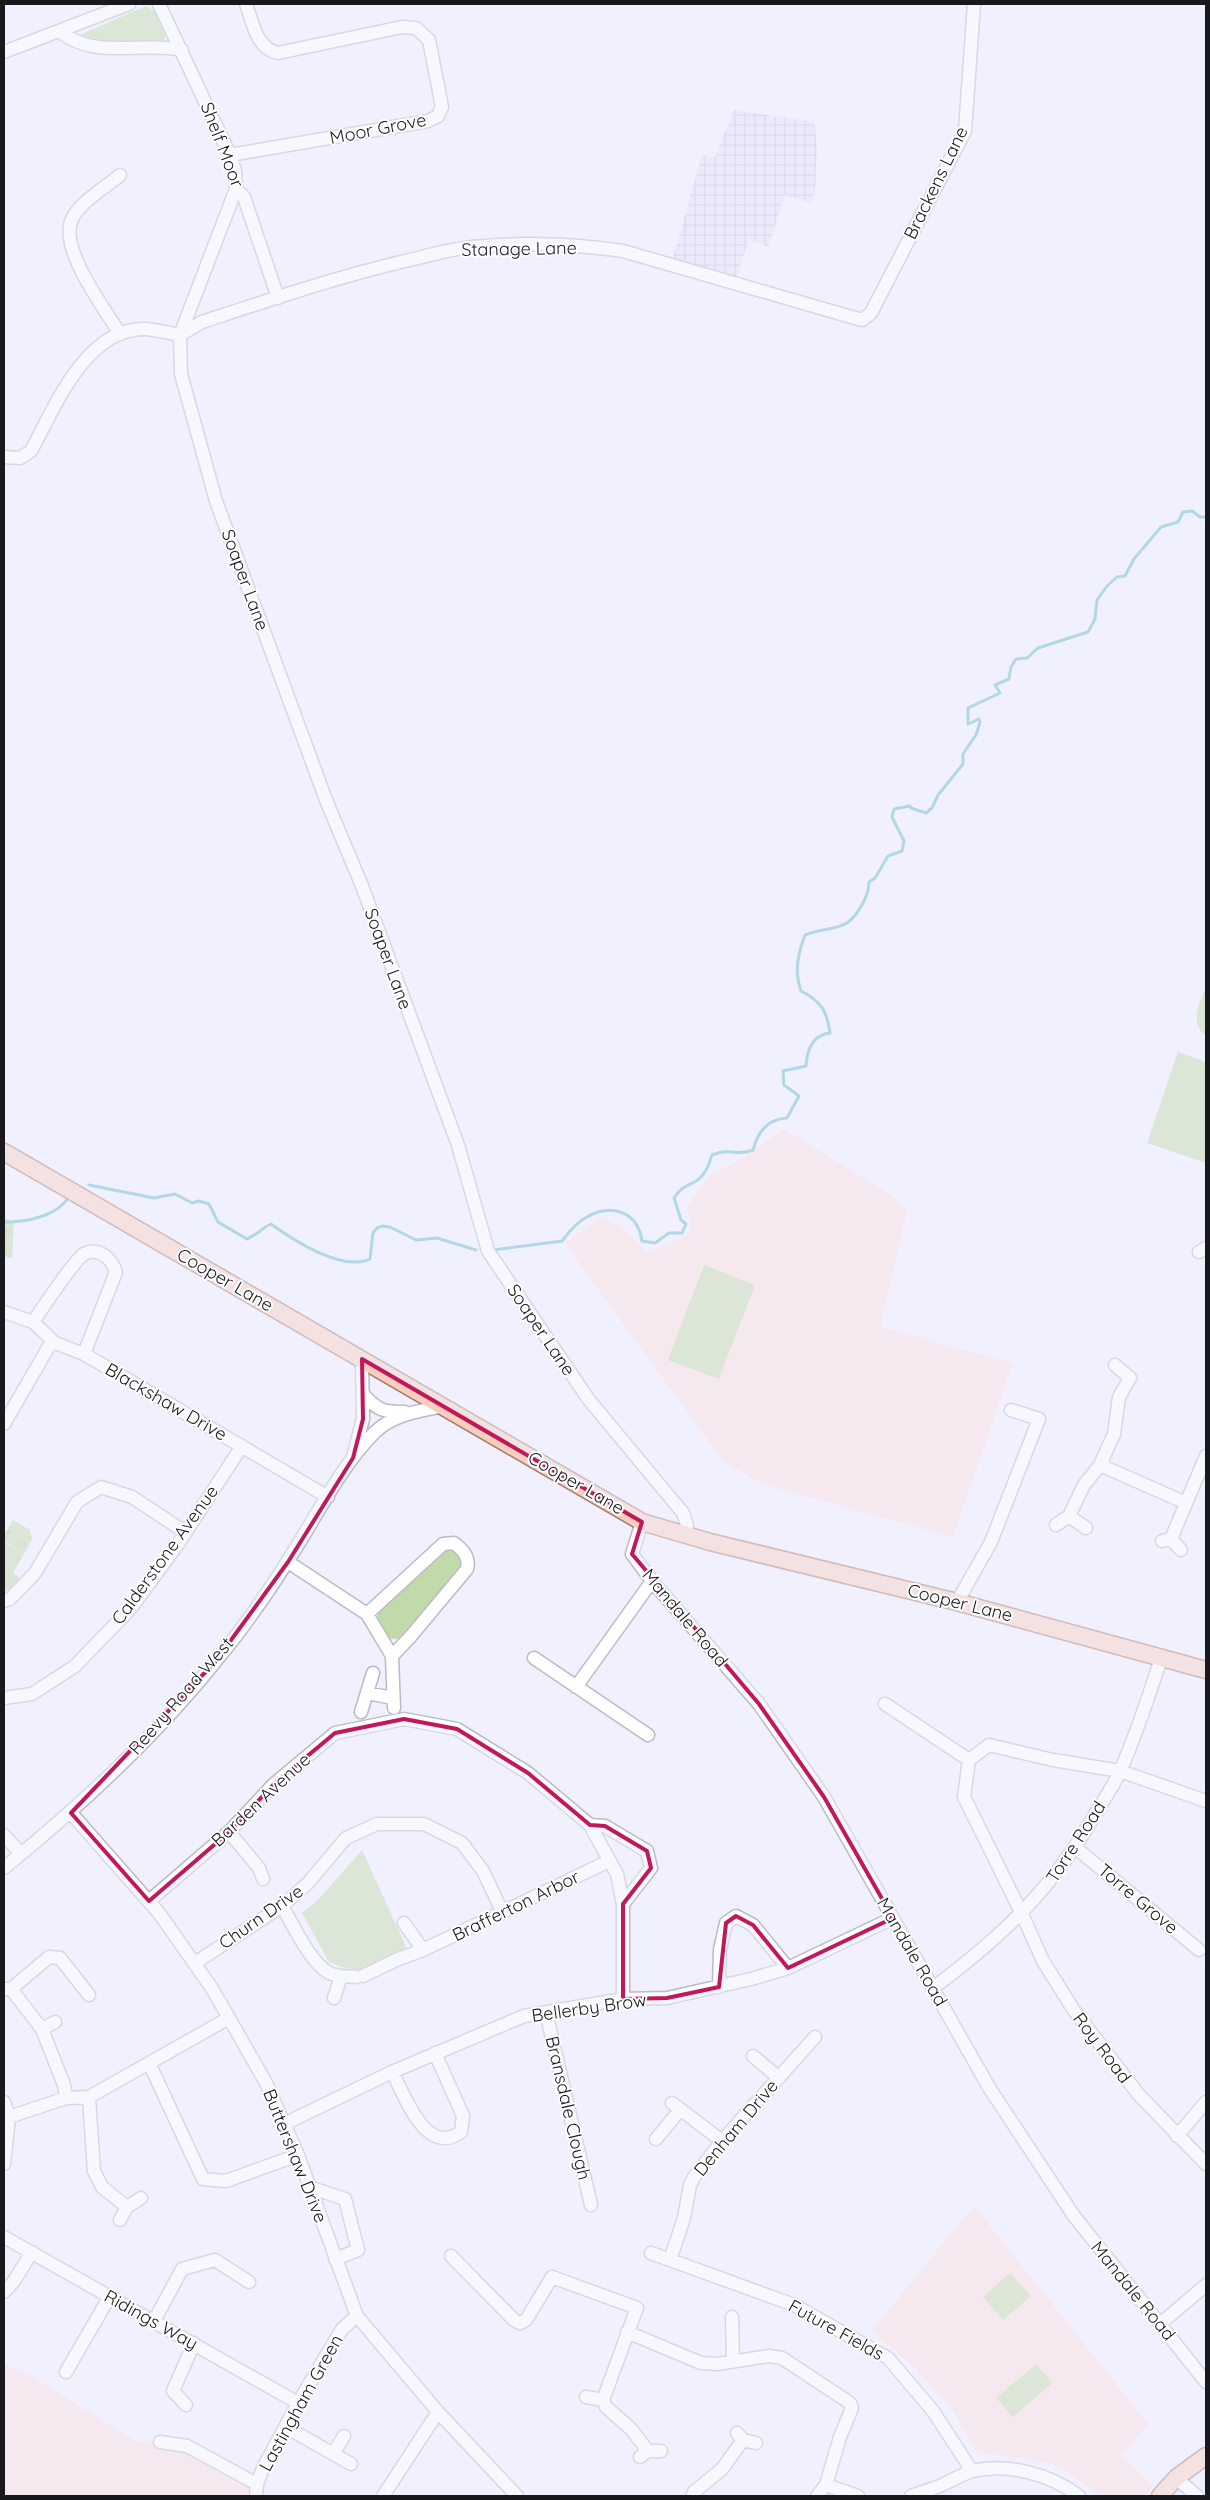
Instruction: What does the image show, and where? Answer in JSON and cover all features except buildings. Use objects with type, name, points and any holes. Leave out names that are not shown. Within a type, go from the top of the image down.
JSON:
[{"type":"main road","name":"Cooper Lane","points":[[4,1152],[642,1522],[686,1536],[957,1602],[1162,1656],[1206,1670]]},
{"type":"main road","points":[[1160,2496],[1176,2478],[1206,2456]]},
{"type":"street","points":[[4,52],[129,4]]},
{"type":"street","name":"Shelf Moor","points":[[159,4],[230,155],[235,171],[236,190],[244,197],[278,298]]},
{"type":"street","name":"Moor Grove","points":[[230,155],[428,121],[438,116],[442,107],[429,40],[416,28],[402,27],[278,53],[268,51],[261,44],[246,4]]},
{"type":"street","name":"Brackens Lane","points":[[862,320],[871,313],[966,131],[974,4]]},
{"type":"street","points":[[60,32],[83,46],[109,48],[165,47],[182,50]]},
{"type":"street","points":[[120,175],[78,212],[72,220],[69,238],[74,256],[120,334]]},
{"type":"street","points":[[4,457],[20,458],[31,451],[79,366],[94,350],[120,334],[145,329],[180,335],[236,190]]},
{"type":"street","name":"Stanage Lane","points":[[180,335],[202,322],[364,271],[471,247],[592,247],[643,256],[705,277],[862,320]]},
{"type":"street","name":"Soaper Lane","points":[[180,335],[181,374],[216,501],[326,800],[362,886],[458,1144],[488,1251],[589,1400],[683,1513],[687,1525],[686,1536]]},
{"type":"street","points":[[33,1322],[82,1255],[96,1252],[109,1258],[116,1272],[84,1354]]},
{"type":"street","name":"Blackshaw Drive","points":[[4,1312],[33,1322],[52,1341],[84,1354],[328,1497]]},
{"type":"street","points":[[4,1424],[52,1341]]},
{"type":"street","points":[[353,1458],[363,1419],[362,1359]]},
{"type":"street","points":[[1056,1525],[1069,1516],[1084,1485],[1100,1465],[1114,1434],[1119,1397],[1130,1378],[1115,1365]]},
{"type":"street","points":[[364,1395],[375,1408],[388,1412],[410,1412],[444,1406]]},
{"type":"street","points":[[957,1602],[991,1542],[1041,1414],[1011,1410]]},
{"type":"street","points":[[353,1458],[386,1422],[410,1412]]},
{"type":"street","name":"Calderstone Avenue","points":[[4,1698],[32,1694],[75,1666],[131,1608],[185,1532],[242,1446]]},
{"type":"street","points":[[1181,1550],[1167,1540],[1186,1503],[1206,1456]]},
{"type":"street","name":"Reevy Road West","points":[[4,1868],[71,1813],[140,1746],[215,1662],[288,1562],[353,1458]]},
{"type":"street","points":[[1100,1465],[1186,1503]]},
{"type":"street","points":[[4,1601],[10,1599],[35,1573],[76,1502],[101,1487],[132,1497],[185,1532]]},
{"type":"street","points":[[1069,1516],[1086,1528]]},
{"type":"street","name":"Mandale Road","points":[[642,1522],[632,1554],[652,1581],[759,1704],[824,1797],[990,2089],[1074,2216],[1206,2382]]},
{"type":"street","points":[[367,1614],[443,1544],[454,1543],[461,1548],[467,1557],[467,1569],[392,1656]]},
{"type":"street","points":[[288,1562],[367,1614],[392,1656],[393,1703],[368,1692]]},
{"type":"street","points":[[576,1687],[652,1581]]},
{"type":"street","name":"Torre Road","points":[[934,1988],[979,1954],[1022,1914],[1076,1848],[1120,1772],[1162,1656]]},
{"type":"street","points":[[534,1658],[648,1735]]},
{"type":"street","points":[[361,1712],[372,1673]]},
{"type":"street","points":[[885,1704],[969,1760],[989,1745],[1053,1760],[1120,1772],[1206,1801]]},
{"type":"street","name":"Barden Avenue","points":[[149,1901],[229,1832],[274,1784],[334,1734],[404,1719],[457,1729],[528,1773],[590,1825],[617,1874],[623,1904],[623,1999]]},
{"type":"street","name":"Roy Road","points":[[969,1760],[964,1797],[1043,1961],[1073,2009],[1138,2096],[1206,2164]]},
{"type":"street","name":"Buttershaw Drive","points":[[71,1813],[149,1901],[195,1963],[266,2083],[298,2155],[357,2316],[438,2412],[517,2496]]},
{"type":"street","name":"Churn Drive","points":[[195,1963],[282,1906],[308,1883],[346,1838],[377,1824],[424,1824],[462,1843],[483,1871],[503,1912]]},
{"type":"street","points":[[590,1825],[605,1826],[647,1850],[651,1868],[623,1904]]},
{"type":"street","points":[[229,1832],[259,1868],[263,1879]]},
{"type":"street","points":[[4,1835],[21,1854]]},
{"type":"street","name":"Torre Grove","points":[[1076,1848],[1199,1950]]},
{"type":"street","name":"Brafferton Arbor","points":[[341,1976],[359,1976],[423,1950],[610,1861]]},
{"type":"street","points":[[282,1906],[306,1949],[328,1972],[341,1976],[334,1998]]},
{"type":"street","points":[[719,1987],[720,1950],[726,1923],[736,1916],[753,1924],[788,1968]]},
{"type":"street","name":"Bellerby Brow","points":[[284,2124],[434,2053],[524,2016],[623,1999],[667,1998],[719,1987],[788,1968],[893,1918]]},
{"type":"street","points":[[404,1923],[423,1950]]},
{"type":"street","points":[[66,2098],[64,2085],[42,2028],[7,1989],[49,1957],[55,1957],[60,1958],[89,1995]]},
{"type":"street","name":"Bransdale Clough","points":[[546,2012],[590,2205]]},
{"type":"street","points":[[9,2117],[66,2098],[89,2097],[229,2018]]},
{"type":"street","points":[[42,2028],[55,2022]]},
{"type":"street","name":"Denham Drive","points":[[670,2260],[684,2218],[690,2185],[722,2141],[815,2037]]},
{"type":"street","points":[[392,2072],[426,2131],[441,2139],[453,2138],[462,2132],[463,2116],[434,2053]]},
{"type":"street","points":[[753,2056],[779,2078]]},
{"type":"street","points":[[149,2063],[203,2179],[226,2181],[298,2155]]},
{"type":"street","points":[[89,2097],[94,2171],[102,2187],[127,2207]]},
{"type":"street","points":[[4,2102],[9,2117],[4,2164]]},
{"type":"street","points":[[1177,2136],[1206,2102]]},
{"type":"street","points":[[656,2139],[676,2106],[722,2141]]},
{"type":"street","points":[[310,2187],[345,2198],[358,2250],[335,2259]]},
{"type":"street","points":[[120,2220],[127,2207],[141,2198]]},
{"type":"street","name":"Ridings Way","points":[[4,2237],[298,2403]]},
{"type":"street","points":[[4,2292],[14,2281],[32,2252]]},
{"type":"street","name":"Future Fields","points":[[651,2253],[794,2305],[888,2358],[933,2411],[972,2472]]},
{"type":"street","points":[[451,2256],[514,2320],[520,2323],[526,2320],[552,2277],[637,2308],[604,2400],[606,2407],[631,2429],[644,2454],[661,2451]]},
{"type":"street","points":[[154,2321],[182,2269],[215,2260],[249,2282]]},
{"type":"street","points":[[1160,2324],[1206,2285]]},
{"type":"street","points":[[66,2372],[110,2296]]},
{"type":"street","name":"Lastingham Green","points":[[256,2490],[263,2468],[298,2403],[342,2329],[357,2316]]},
{"type":"street","points":[[732,2317],[733,2361]]},
{"type":"street","points":[[627,2332],[701,2363],[717,2364],[769,2356],[782,2358],[850,2403],[852,2408],[840,2437],[826,2485],[817,2496]]},
{"type":"street","points":[[186,2405],[173,2391],[194,2343]]},
{"type":"street","points":[[586,2397],[604,2400]]},
{"type":"street","points":[[383,2496],[438,2412]]},
{"type":"street","points":[[286,2427],[350,2464]]},
{"type":"street","points":[[333,2454],[344,2436]]},
{"type":"street","points":[[692,2496],[694,2492],[722,2469],[740,2437],[756,2443]]},
{"type":"street","points":[[160,2442],[187,2446],[256,2490]]},
{"type":"street","points":[[911,2496],[941,2486],[972,2472],[999,2470],[1029,2473],[1049,2478],[1079,2496]]},
{"type":"street","points":[[1176,2478],[1197,2496]]},
{"type":"street","points":[[826,2485],[858,2496]]},
{"type":"highlighted area","points":[[362,1359],[642,1522],[632,1554],[759,1704],[824,1797],[893,1918],[788,1968],[753,1925],[736,1916],[726,1923],[719,1987],[667,1998],[623,1999],[623,1904],[651,1868],[647,1851],[605,1826],[590,1825],[528,1773],[457,1729],[404,1719],[335,1733],[274,1784],[229,1832],[149,1901],[71,1813],[215,1662],[288,1562],[353,1458],[363,1419]]},
{"type":"shaded area","points":[[734,110],[814,122],[817,146],[815,191],[811,203],[785,195],[768,247],[749,239],[736,278],[673,258],[702,155],[715,157]]},
{"type":"shaded area","points":[[784,1129],[893,1196],[907,1211],[880,1327],[1013,1363],[953,1537],[762,1484],[723,1461],[573,1255],[566,1242],[602,1217],[626,1230],[647,1253],[692,1233],[687,1207],[709,1175],[736,1162]]},
{"type":"shaded area","points":[[974,2206],[1148,2424],[1121,2456],[1154,2486],[1145,2496],[1099,2496],[1063,2469],[1049,2463],[977,2452],[950,2406],[912,2365],[871,2331]]},
{"type":"shaded area","points":[[4,2364],[30,2375],[136,2441],[180,2447],[250,2488],[252,2496],[4,2496]]},
{"type":"green space","points":[[146,6],[157,13],[167,32],[163,42],[82,41],[80,38],[82,34]]},
{"type":"green space","points":[[1206,986],[1206,1037],[1198,1025],[1197,1013]]},
{"type":"green space","points":[[1178,1052],[1206,1062],[1206,1163],[1147,1143]]},
{"type":"green space","points":[[4,1218],[14,1223],[12,1258],[4,1256]]},
{"type":"green space","points":[[704,1265],[755,1285],[719,1379],[668,1360]]},
{"type":"green space","points":[[13,1520],[30,1530],[32,1539],[24,1554],[4,1541],[4,1535]]},
{"type":"green space","points":[[4,1542],[24,1554],[13,1573],[19,1577],[19,1581],[4,1592]]},
{"type":"green space","points":[[451,1547],[459,1550],[464,1564],[403,1638],[390,1639],[380,1626],[378,1609],[443,1551]]},
{"type":"green space","points":[[362,1850],[408,1951],[378,1966],[361,1970],[341,1967],[329,1962],[302,1913],[319,1899]]},
{"type":"green space","points":[[1010,2273],[1031,2296],[1003,2320],[983,2297]]},
{"type":"green space","points":[[1036,2364],[1052,2383],[1013,2417],[996,2398]]},
{"type":"waterway","points":[[493,1250],[562,1241],[583,1219],[606,1211],[622,1213],[629,1217],[640,1231],[642,1241],[655,1243],[669,1233],[682,1233],[686,1224],[681,1220],[674,1198],[679,1191],[699,1179],[708,1167],[712,1155],[724,1152],[742,1153],[753,1150],[764,1128],[774,1121],[787,1118],[799,1096],[784,1085],[783,1071],[806,1066],[809,1049],[812,1044],[819,1037],[830,1033],[825,1013],[819,1003],[801,991],[799,984],[797,970],[805,935],[842,925],[851,920],[865,899],[869,882],[875,878],[888,856],[902,851],[904,841],[892,817],[894,809],[910,806],[926,813],[932,808],[938,795],[963,764],[963,754],[976,735],[980,722],[979,719],[968,724],[968,708],[1000,693],[995,685],[1009,679],[1011,667],[1016,659],[1027,658],[1038,648],[1088,632],[1095,619],[1097,600],[1107,586],[1117,577],[1125,576],[1134,559],[1161,527],[1178,522],[1183,512],[1192,511],[1200,517],[1206,517]]},
{"type":"waterway","points":[[89,1185],[154,1198],[175,1194],[192,1203],[199,1201],[209,1204],[218,1222],[247,1239],[271,1224],[305,1246],[332,1258],[346,1261],[359,1262],[370,1259],[373,1233],[382,1226],[390,1227],[416,1240],[437,1238],[476,1250]]},
{"type":"waterway","points":[[4,1222],[22,1221],[49,1214],[69,1197]]}]
